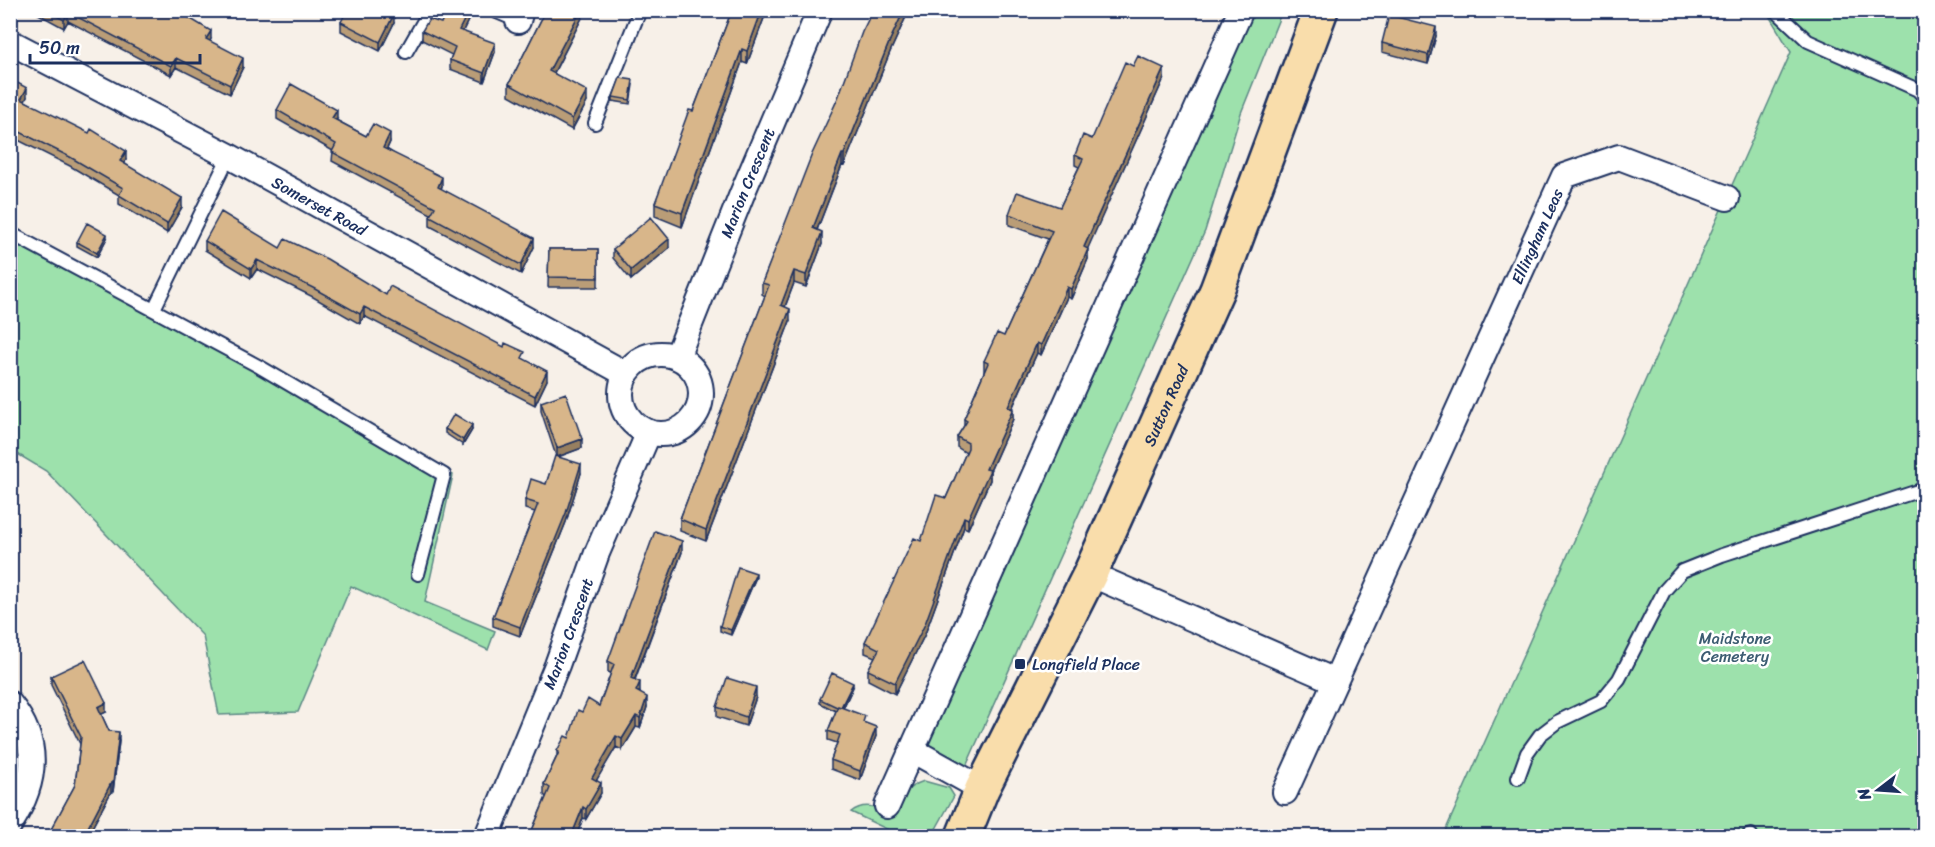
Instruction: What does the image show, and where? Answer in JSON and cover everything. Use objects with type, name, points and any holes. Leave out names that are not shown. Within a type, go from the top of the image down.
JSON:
[{"type":"main road","name":"Sutton Road","points":[[963,837],[982,789],[1090,574],[1217,290],[1321,10]]},
{"type":"street","name":"Marion Crescent","points":[[677,357],[742,194],[820,10]]},
{"type":"street","points":[[887,806],[1241,10]]},
{"type":"street","name":"Somerset Road","points":[[10,42],[229,156],[626,374]]},
{"type":"street","name":"Ellingham Leas","points":[[1335,681],[1564,177],[1619,157],[1727,198]]},
{"type":"street","points":[[665,354],[677,357],[688,364],[699,380],[701,393],[698,411],[686,426],[674,432],[649,432],[632,421],[624,408],[621,394],[626,374],[639,360],[651,355],[665,354]]},
{"type":"street","name":"Marion Crescent","points":[[487,837],[556,665],[597,553],[649,432]]},
{"type":"street","points":[[1090,574],[1335,681],[1285,792]]},
{"type":"street","points":[[10,704],[24,727],[33,766],[25,801],[10,824]]},
{"type":"street","points":[[912,750],[982,789]]},
{"type":"lane","points":[[406,52],[430,10]]},
{"type":"lane","points":[[492,10],[520,16]]},
{"type":"lane","points":[[595,123],[640,10]]},
{"type":"lane","points":[[1774,10],[1808,41],[1918,90],[1924,97]]},
{"type":"lane","points":[[154,309],[229,156]]},
{"type":"lane","points":[[10,233],[260,366],[444,475],[418,574]]},
{"type":"lane","points":[[1518,778],[1527,753],[1540,735],[1557,722],[1601,701],[1619,680],[1664,591],[1682,571],[1722,555],[1924,489]]},
{"type":"green space","points":[[1249,11],[1282,11],[1241,113],[1205,231],[964,771],[931,753],[927,738]]},
{"type":"green space","name":"Maidstone Cemetery","points":[[1761,11],[1924,11],[1924,836],[1443,836],[1791,52],[1768,14]]},
{"type":"green space","points":[[11,227],[453,475],[425,602],[495,631],[488,650],[351,586],[298,712],[219,715],[203,636],[46,471],[11,450]]},
{"type":"green space","points":[[924,781],[949,788],[954,796],[932,836],[901,836],[851,812],[866,806],[893,814],[904,793]]},
{"type":"building","points":[[46,10],[176,10],[211,31],[206,39],[243,58],[230,85],[176,58],[171,66],[68,12],[64,20]]},
{"type":"building","points":[[347,10],[387,10],[394,14],[380,42],[341,22]]},
{"type":"building","points":[[447,10],[469,10],[459,30],[495,43],[484,73],[450,60],[455,47],[422,31],[429,19],[441,23]]},
{"type":"building","points":[[546,10],[581,10],[549,71],[587,91],[572,119],[509,84]]},
{"type":"building","points":[[732,10],[762,10],[747,51],[742,49],[682,213],[655,203],[689,110],[693,111]]},
{"type":"building","points":[[873,10],[904,10],[813,228],[822,232],[806,275],[794,271],[781,305],[790,309],[706,530],[680,519],[769,285],[762,283],[812,154],[838,98],[862,32]]},
{"type":"building","points":[[1389,15],[1436,27],[1428,55],[1382,43]]},
{"type":"building","points":[[1138,56],[1164,68],[1084,247],[1088,249],[1071,289],[1067,287],[1041,345],[1037,343],[1008,407],[1013,409],[986,469],[990,470],[968,519],[964,517],[925,624],[895,683],[868,670],[879,649],[865,642],[914,538],[921,541],[936,495],[946,498],[968,448],[968,443],[957,437],[967,421],[964,419],[988,363],[984,361],[997,333],[1004,336],[1052,231],[1009,214],[1017,192],[1060,207],[1083,159],[1075,155],[1083,135],[1092,139],[1125,62],[1133,66]]},
{"type":"building","points":[[620,78],[633,80],[630,100],[613,97]]},
{"type":"building","points":[[10,79],[27,88],[21,99],[89,133],[91,129],[126,151],[120,161],[182,198],[167,224],[119,195],[123,188],[70,157],[10,127],[13,115],[10,114]]},
{"type":"building","points":[[291,84],[337,110],[332,118],[366,136],[373,124],[390,133],[383,148],[442,177],[438,187],[534,238],[521,265],[430,216],[435,207],[332,152],[336,144],[277,110]]},
{"type":"building","points":[[221,212],[280,248],[285,239],[327,259],[386,295],[390,286],[504,347],[505,343],[525,352],[522,358],[547,371],[535,396],[364,307],[360,314],[257,260],[251,269],[205,241]]},
{"type":"building","points":[[651,217],[669,239],[631,270],[613,249]]},
{"type":"building","points":[[87,223],[107,234],[97,253],[77,242]]},
{"type":"building","points":[[549,249],[598,249],[598,278],[548,277]]},
{"type":"building","points":[[566,393],[582,439],[557,448],[541,402]]},
{"type":"building","points":[[454,414],[472,425],[463,440],[445,429]]},
{"type":"building","points":[[555,456],[581,464],[566,513],[520,627],[493,617],[538,504],[525,500],[531,479],[546,484]]},
{"type":"building","points":[[655,531],[682,541],[631,678],[640,682],[636,691],[647,697],[640,718],[636,716],[622,739],[616,736],[592,778],[601,783],[586,809],[583,807],[571,837],[535,837],[536,835],[531,833],[550,788],[544,784],[559,752],[557,751],[565,736],[569,738],[578,710],[582,712],[588,699],[599,706],[614,664],[608,661]]},
{"type":"building","points":[[738,567],[756,573],[731,630],[720,626]]},
{"type":"building","points":[[85,660],[106,703],[98,707],[109,731],[119,732],[113,783],[83,837],[47,837],[75,785],[81,737],[51,676]]},
{"type":"building","points":[[832,673],[853,683],[841,707],[820,699]]},
{"type":"building","points":[[727,678],[756,687],[746,717],[717,707]]},
{"type":"building","points":[[838,706],[865,716],[863,722],[876,727],[860,771],[831,760],[840,735],[828,731]]},
{"type":"place","name":"Longfield Place","points":[[1020,664]]}]
